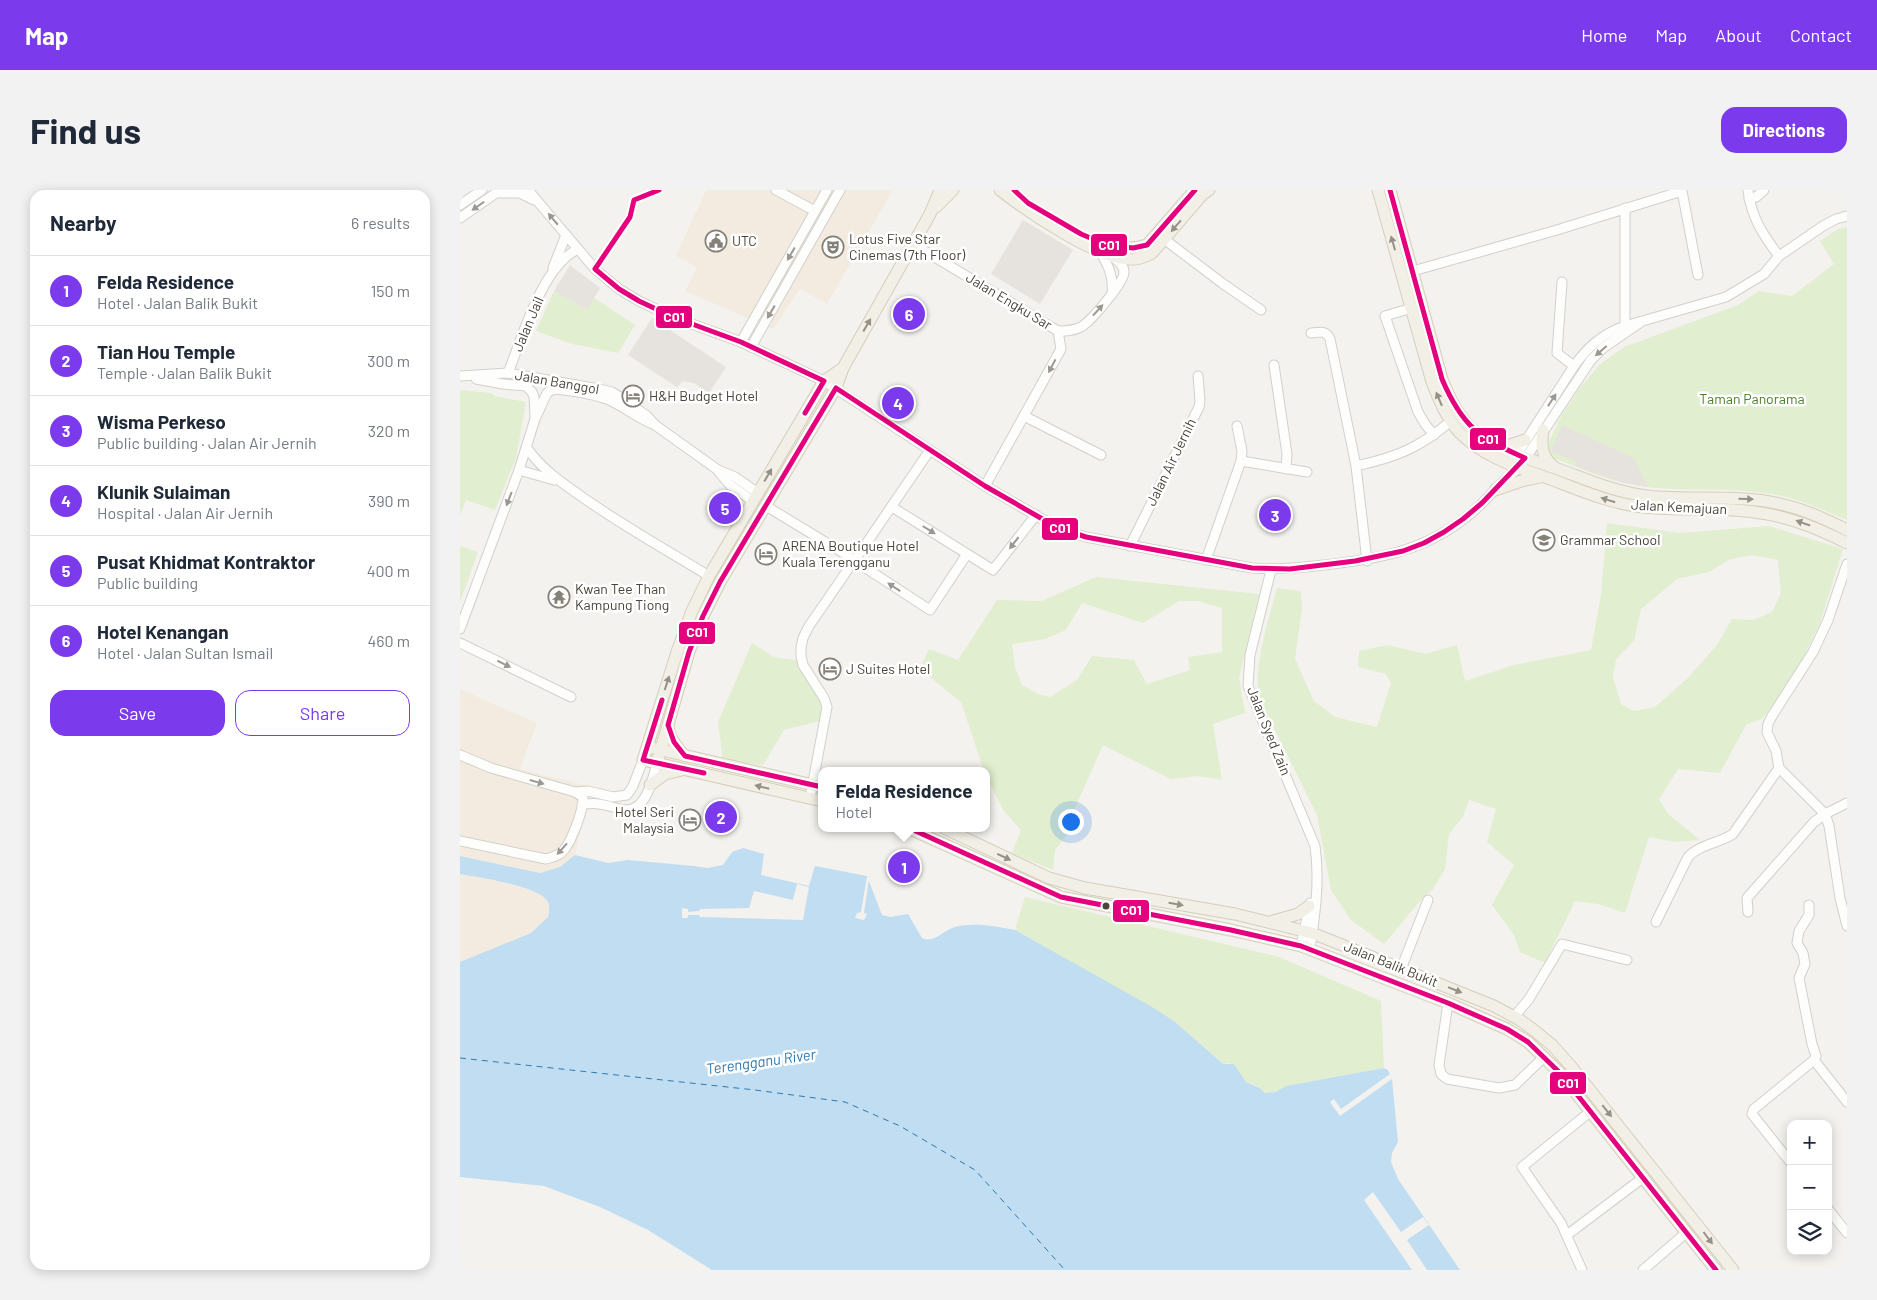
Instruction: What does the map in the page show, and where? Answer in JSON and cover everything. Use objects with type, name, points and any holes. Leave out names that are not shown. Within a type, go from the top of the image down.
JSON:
[{"type":"main road","points":[[657,763],[690,652],[703,616],[720,582],[836,388],[843,368],[930,214],[940,190]]},
{"type":"main road","points":[[930,214],[953,190]]},
{"type":"main road","points":[[1000,190],[1066,234],[1105,253],[1126,259],[1143,258],[1152,253],[1209,190]]},
{"type":"main road","points":[[1014,191],[1025,201],[1086,237],[1103,244],[1129,249],[1147,246],[1195,190]]},
{"type":"main road","name":"Jalan Kemajuan","points":[[1378,190],[1432,382],[1451,421],[1470,441],[1513,469],[1545,477],[1608,500],[1643,507],[1752,512],[1777,516],[1802,522],[1847,543]]},
{"type":"main road","name":"Jalan Kemajuan","points":[[1390,190],[1442,379],[1458,414],[1488,442],[1612,489],[1644,496],[1755,500],[1780,504],[1804,510],[1847,530]]},
{"type":"main road","points":[[818,800],[642,760],[678,648],[692,611],[709,576],[824,381],[843,368]]},
{"type":"main road","points":[[1543,430],[1544,456],[1554,468]]},
{"type":"main road","points":[[1501,448],[1525,440]]},
{"type":"main road","points":[[1495,490],[1521,481],[1545,477]]},
{"type":"main road","points":[[668,725],[668,732],[675,745],[685,756]]},
{"type":"main road","points":[[647,746],[817,786]]},
{"type":"main road","points":[[650,785],[665,774],[686,770]]},
{"type":"main road","name":"Jalan Balik Bukit","points":[[917,832],[1061,897],[1231,930],[1306,948],[1448,1003],[1506,1029],[1528,1042],[1560,1073],[1716,1270]]},
{"type":"main road","name":"Jalan Balik Bukit","points":[[952,832],[1049,878],[1065,883],[1271,922],[1308,932],[1494,1006],[1514,1017],[1552,1045],[1570,1065],[1733,1270]]},
{"type":"main road","points":[[1271,922],[1298,914],[1309,906]]},
{"type":"street","points":[[460,204],[482,190]]},
{"type":"street","points":[[776,190],[815,211]]},
{"type":"street","points":[[741,342],[827,190]]},
{"type":"street","points":[[751,347],[840,190]]},
{"type":"street","points":[[1748,195],[1756,197],[1764,190]]},
{"type":"street","points":[[1413,271],[1557,230],[1682,191],[1698,275]]},
{"type":"street","points":[[460,218],[496,193],[533,194],[595,270],[619,289],[673,318],[741,342],[824,381],[985,486],[1036,515],[1075,534],[1206,560],[1271,570],[1367,561],[1394,555],[1432,540],[1469,516],[1513,469],[1521,456],[1543,430],[1591,360],[1603,348],[1641,322]]},
{"type":"street","points":[[1748,195],[1762,234],[1779,256]]},
{"type":"street","points":[[1625,208],[1625,326]]},
{"type":"street","points":[[1521,456],[1525,440],[1574,366],[1598,339],[1612,330],[1726,297],[1764,274],[1779,256],[1830,222],[1847,216]]},
{"type":"street","name":"Jalan Jail","points":[[508,373],[536,302],[550,275],[566,235]]},
{"type":"street","points":[[1164,240],[1262,310]]},
{"type":"street","name":"Jalan Engku Sar","points":[[913,244],[1058,331],[1061,349],[985,486]]},
{"type":"street","name":"Jalan Jail","points":[[550,275],[564,257],[578,249]]},
{"type":"street","points":[[1105,253],[1112,276],[1112,295]]},
{"type":"street","points":[[1058,331],[1075,330],[1083,326],[1112,295],[1120,282],[1124,272],[1123,267],[1105,253]]},
{"type":"street","points":[[1562,282],[1557,353],[1574,366]]},
{"type":"street","points":[[1412,308],[1385,316],[1418,412],[1434,435]]},
{"type":"street","points":[[1311,333],[1324,332],[1328,334],[1330,339],[1356,466],[1367,561]]},
{"type":"street","points":[[1274,365],[1287,454],[1286,469]]},
{"type":"street","name":"Jalan Banggol","points":[[462,376],[508,373],[612,392],[718,470],[730,485],[756,497]]},
{"type":"street","points":[[462,376],[503,384],[526,386],[534,397],[535,419]]},
{"type":"street","name":"Jalan Air Jernih","points":[[1130,546],[1198,407],[1200,396],[1198,376]]},
{"type":"street","points":[[460,629],[520,470],[535,419],[547,393],[557,389],[608,400],[655,425]]},
{"type":"street","points":[[1024,416],[1101,455]]},
{"type":"street","points":[[1356,466],[1385,460],[1411,450],[1451,421]]},
{"type":"street","points":[[1206,560],[1241,461],[1242,451],[1237,426]]},
{"type":"street","points":[[527,448],[540,465],[561,482],[623,524],[709,576]]},
{"type":"street","points":[[819,767],[827,707],[824,698],[804,665],[801,656],[803,638],[809,626],[930,450]]},
{"type":"street","points":[[1241,461],[1307,472]]},
{"type":"street","points":[[520,470],[561,482]]},
{"type":"street","points":[[766,506],[930,610],[967,554]]},
{"type":"street","points":[[892,507],[993,570],[1036,515]]},
{"type":"street","points":[[1847,564],[1828,620],[1813,652],[1768,724],[1767,732],[1776,751],[1779,768],[1824,814],[1830,826],[1840,898],[1847,926]]},
{"type":"street","name":"Jalan Syed Zain","points":[[1271,570],[1250,655],[1248,686],[1315,846],[1317,862],[1315,889]]},
{"type":"street","points":[[460,643],[571,697]]},
{"type":"street","points":[[460,754],[491,768],[575,792],[588,792],[613,798],[627,795],[633,786],[642,760]]},
{"type":"street","points":[[582,806],[594,803],[621,809],[634,808],[640,804],[650,785],[657,763]]},
{"type":"street","points":[[1656,922],[1688,857],[1697,850],[1726,839],[1733,834],[1779,768]]},
{"type":"street","points":[[810,798],[817,786]]},
{"type":"street","points":[[460,841],[546,859],[559,855],[565,849],[576,826],[582,806],[583,797],[575,792]]},
{"type":"street","points":[[1748,912],[1747,898],[1804,832],[1824,814],[1847,804]]},
{"type":"street","points":[[1306,948],[1309,906],[1315,889]]},
{"type":"street","points":[[1308,932],[1317,906],[1315,889]]},
{"type":"street","points":[[1401,969],[1428,900]]},
{"type":"street","points":[[1787,1158],[1752,1114],[1754,1109],[1814,1060],[1816,1052],[1812,1044],[1799,978],[1805,964],[1797,943],[1799,931],[1809,915],[1808,905]]},
{"type":"street","points":[[1514,1017],[1529,999],[1562,944],[1628,960]]},
{"type":"street","points":[[1448,1003],[1439,1065],[1441,1074],[1447,1079],[1499,1088],[1515,1085],[1544,1057]]},
{"type":"street","points":[[1814,1060],[1847,1102]]},
{"type":"street","points":[[1582,1270],[1561,1223],[1522,1167],[1591,1111]]},
{"type":"street","points":[[1567,1235],[1644,1178]]},
{"type":"street","points":[[1829,1210],[1847,1233]]},
{"type":"street","points":[[1643,1270],[1687,1232]]},
{"type":"shaded area","points":[[706,190],[893,190],[827,304],[800,289],[773,329],[685,291],[697,267],[676,256]]},
{"type":"shaded area","points":[[1023,220],[1073,250],[1040,304],[991,274]]},
{"type":"shaded area","points":[[570,265],[600,288],[587,310],[554,291]]},
{"type":"shaded area","points":[[652,318],[726,367],[709,393],[694,383],[683,381],[677,387],[628,355]]},
{"type":"shaded area","points":[[1562,425],[1634,458],[1648,487],[1624,483],[1588,471],[1575,466],[1576,462],[1551,451]]},
{"type":"shaded area","points":[[460,689],[537,723],[520,769],[589,786],[575,855],[560,867],[540,873],[460,856]]},
{"type":"shaded area","points":[[460,874],[496,880],[537,892],[547,900],[549,908],[548,917],[531,933],[460,962]]},
{"type":"green space","name":"Taman Panorama","points":[[1847,227],[1847,520],[1800,501],[1772,494],[1735,490],[1660,488],[1615,481],[1556,459],[1549,452],[1549,442],[1559,420],[1579,389],[1600,364],[1624,347],[1738,305],[1759,291],[1792,296],[1834,264],[1820,241],[1838,229]]},
{"type":"green space","points":[[554,291],[587,310],[594,298],[635,325],[618,353],[572,344],[536,331]]},
{"type":"green space","points":[[460,390],[491,393],[495,396],[526,402],[516,458],[495,510],[466,500],[460,515]]},
{"type":"green space","points":[[1607,523],[1680,533],[1769,526],[1843,549],[1820,623],[1794,676],[1763,718],[1746,725],[1720,773],[1678,769],[1659,799],[1669,815],[1700,840],[1674,842],[1649,837],[1625,913],[1598,904],[1575,901],[1545,963],[1520,952],[1514,935],[1492,905],[1514,865],[1487,842],[1496,809],[1469,800],[1463,817],[1449,834],[1445,869],[1433,889],[1420,901],[1384,944],[1351,920],[1331,890],[1317,815],[1258,696],[1260,655],[1277,588],[1301,591],[1302,609],[1295,659],[1314,701],[1335,717],[1377,727],[1391,683],[1386,674],[1358,667],[1359,651],[1387,645],[1426,654],[1457,645],[1465,681],[1514,665],[1591,650],[1601,595]],"holes":[[[1752,555],[1778,560],[1781,593],[1772,612],[1754,620],[1732,619],[1717,645],[1688,678],[1655,707],[1634,711],[1621,704],[1613,677],[1616,659],[1634,641],[1641,609],[1677,579],[1709,572],[1731,559]]]},
{"type":"green space","points":[[460,546],[478,552],[460,602]]},
{"type":"green space","points":[[1096,577],[1259,594],[1239,678],[1245,713],[1213,724],[1222,780],[1198,776],[1171,779],[1103,745],[1075,808],[1068,834],[1055,850],[1053,870],[1012,853],[1021,830],[1003,810],[990,783],[990,767],[983,767],[961,702],[920,669],[929,649],[958,660],[997,600],[1042,601]],"holes":[[[1179,601],[1198,601],[1222,608],[1222,652],[1188,657],[1190,670],[1147,684],[1134,660],[1092,656],[1077,680],[1050,697],[1038,694],[1022,685],[1015,667],[1012,644],[1045,639],[1066,630],[1082,603],[1143,623]]]},
{"type":"green space","points":[[752,643],[774,657],[799,661],[824,703],[823,720],[784,730],[763,765],[723,760],[718,722]]},
{"type":"green space","points":[[1025,897],[1279,957],[1381,1001],[1384,1068],[1286,1086],[1275,1092],[1263,1093],[1257,1086],[1246,1082],[1230,1063],[1223,1064],[1174,1021],[1015,930]]},
{"type":"water","name":"Terengganu River","points":[[743,848],[764,854],[761,875],[809,886],[815,866],[867,876],[882,915],[890,917],[908,914],[922,938],[934,938],[955,927],[970,925],[985,925],[1015,930],[1174,1021],[1223,1064],[1234,1064],[1246,1082],[1260,1088],[1264,1093],[1275,1092],[1286,1086],[1384,1068],[1388,1070],[1392,1079],[1398,1142],[1392,1153],[1391,1162],[1398,1179],[1460,1270],[712,1270],[648,1230],[600,1207],[544,1186],[460,1177],[460,962],[531,933],[548,917],[549,907],[548,902],[543,896],[533,891],[507,883],[460,874],[460,856],[540,873],[560,867],[575,855],[608,863],[628,860],[707,868],[723,865],[732,852]]},
{"type":"pier","points":[[867,876],[869,879],[864,913],[867,914],[864,920],[855,918],[857,913],[861,912]]},
{"type":"pier","points":[[797,884],[809,887],[803,920],[700,917],[699,915],[688,915],[688,918],[682,918],[682,908],[688,909],[688,912],[699,911],[700,909],[749,908],[754,891],[793,900]]},
{"type":"pier","points":[[1390,1074],[1392,1079],[1340,1116],[1330,1102],[1334,1099],[1341,1109]]},
{"type":"pier","points":[[1373,1192],[1401,1232],[1423,1217],[1429,1225],[1407,1240],[1427,1270],[1412,1270],[1364,1200]]},
{"type":"ferry route","points":[[460,1058],[755,1090],[845,1102],[900,1126],[975,1170],[1065,1270]]},
{"type":"transit line","name":"C01","points":[[659,190],[634,200],[630,217],[595,269],[619,289],[639,301],[673,317],[741,342],[824,381],[805,413]]},
{"type":"transit line","name":"C01","points":[[1014,190],[1028,203],[1081,234],[1107,245],[1133,248],[1147,245],[1195,190]]},
{"type":"transit line","name":"C01","points":[[818,786],[685,756],[674,742],[668,725],[689,652],[703,616],[720,582],[836,388],[985,486],[1058,528],[1086,537],[1252,568],[1290,569],[1355,561],[1403,551],[1424,543],[1444,532],[1482,503],[1525,458],[1495,444],[1474,429],[1449,395],[1442,379],[1390,190]]},
{"type":"transit line","name":"C01","points":[[662,700],[643,760],[704,773]]},
{"type":"transit line","name":"C01","points":[[918,832],[1061,897],[1231,930],[1301,946],[1448,1003],[1507,1029],[1528,1042],[1560,1073],[1716,1270]]},
{"type":"place","name":"UTC","points":[[716,241]]},
{"type":"place","name":"Lotus Five Star Cinemas (7th Floor)","points":[[833,247]]},
{"type":"place","name":"Hotel Kenangan","points":[[909,314]]},
{"type":"place","name":"H&H Budget Hotel","points":[[633,396]]},
{"type":"place","name":"Klunik Sulaiman","points":[[898,403]]},
{"type":"place","name":"Pusat Khidmat Kontraktor","points":[[725,508]]},
{"type":"place","name":"Wisma Perkeso","points":[[1275,515]]},
{"type":"place","name":"Grammar School","points":[[1544,540]]},
{"type":"place","name":"ARENA Boutique Hotel Kuala Terengganu","points":[[766,554]]},
{"type":"place","name":"Kwan Tee Than Kampung Tiong","points":[[559,597]]},
{"type":"place","name":"J Suites Hotel","points":[[830,669]]},
{"type":"place","name":"Tian Hou Temple","points":[[721,817]]},
{"type":"place","name":"Hotel Seri Malaysia","points":[[690,820]]},
{"type":"place","name":"Felda Residence","points":[[904,867]]}]
